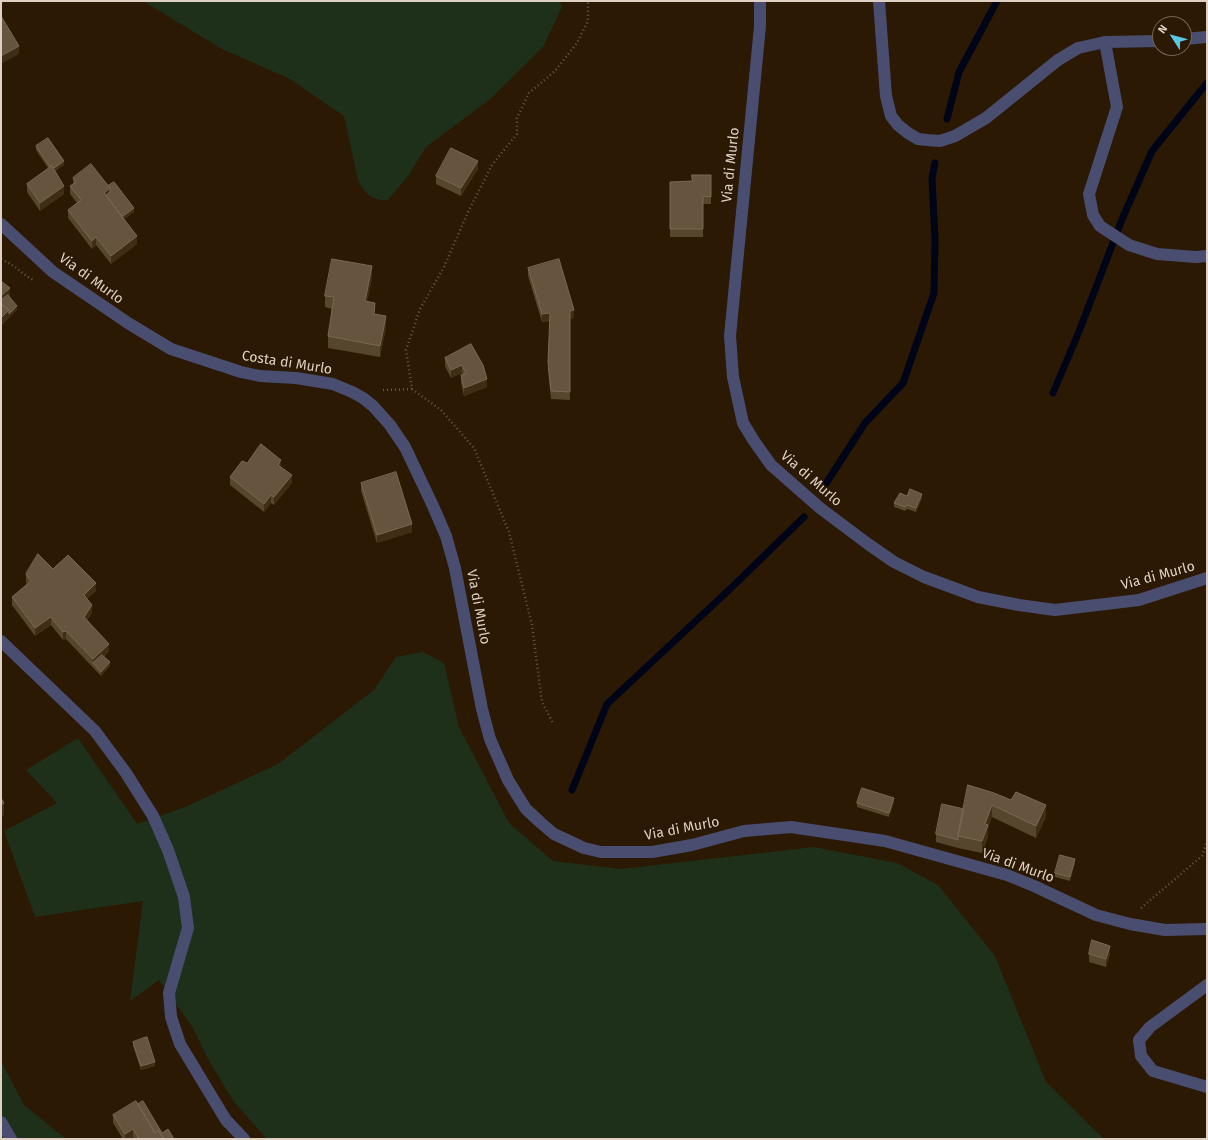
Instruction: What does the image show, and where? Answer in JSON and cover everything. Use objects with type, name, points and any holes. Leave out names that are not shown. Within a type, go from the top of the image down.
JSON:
[{"type":"street","name":"Via di Murlo","points":[[760,1],[760,26],[730,336],[734,377],[743,423],[771,465],[820,508],[894,562],[924,577],[978,597],[1055,610],[1139,600],[1207,578]]},
{"type":"street","points":[[879,1],[886,96],[891,116],[898,125],[918,139],[940,142],[955,136],[986,118],[1058,60],[1078,48],[1105,42],[1152,41]]},
{"type":"street","points":[[1192,38],[1207,37]]},
{"type":"street","points":[[1105,42],[1117,106],[1089,194],[1093,215],[1100,226],[1129,245],[1157,254],[1196,257],[1207,256]]},
{"type":"street","name":"Via di Murlo","points":[[1,224],[53,272],[128,323],[171,349]]},
{"type":"street","name":"Costa di Murlo","points":[[171,349],[241,372],[260,376],[296,378],[333,384],[352,392]]},
{"type":"street","name":"Via di Murlo","points":[[352,392],[364,398],[390,425],[405,447],[433,506],[446,536],[455,568],[482,709],[490,739],[508,780],[526,809],[554,834],[584,848],[601,852],[652,852],[692,845],[744,831],[792,827],[885,841],[1007,875],[1096,914],[1130,924],[1165,930],[1207,929]]},
{"type":"street","points":[[1,641],[95,731],[126,773],[153,816],[168,850],[184,897],[188,928],[169,993],[171,1017],[180,1044],[226,1120],[244,1139]]},
{"type":"street","points":[[1207,985],[1150,1027],[1139,1040],[1141,1056],[1153,1071],[1207,1087]]},
{"type":"street","points":[[1,1122],[11,1139]]},
{"type":"path","points":[[412,389],[406,350],[420,309],[444,267],[468,212],[492,165],[517,134],[517,118],[529,92],[555,72],[577,43],[588,21],[588,1]]},
{"type":"path","points":[[1,260],[7,261],[28,278]]},
{"type":"path","points":[[382,390],[412,389],[441,410],[474,448],[509,532],[532,625],[542,702],[553,723]]},
{"type":"path","points":[[1130,924],[1140,910],[1202,856],[1207,841]]},
{"type":"green space","points":[[143,1],[559,1],[562,7],[543,47],[489,100],[426,147],[409,175],[388,200],[383,200],[373,198],[366,193],[360,185],[344,116],[290,79],[222,49]]},
{"type":"green space","points":[[423,652],[444,663],[459,727],[509,823],[553,861],[621,869],[814,847],[897,863],[938,885],[995,956],[1046,1082],[1104,1139],[267,1139],[234,1102],[208,1059],[193,1028],[159,980],[130,1001],[143,901],[35,917],[4,831],[57,803],[26,770],[78,738],[137,824],[185,807],[278,764],[374,690],[396,657]]},
{"type":"green space","points":[[1,1061],[24,1105],[66,1139],[1,1139]]},
{"type":"building","points":[[1,16],[19,46],[1,56]]},
{"type":"building","points":[[48,138],[64,161],[54,168],[52,166],[50,167],[36,146]]},
{"type":"building","points":[[451,148],[478,161],[461,188],[436,176]]},
{"type":"building","points":[[91,164],[110,188],[104,193],[137,236],[111,256],[96,237],[92,241],[68,210],[81,200],[70,186],[76,182],[73,178]]},
{"type":"building","points":[[52,166],[64,186],[40,203],[27,184]]},
{"type":"building","points":[[692,175],[711,175],[711,197],[703,196],[703,229],[670,229],[670,182],[692,181]]},
{"type":"building","points":[[114,182],[134,208],[122,217],[106,195],[110,192],[110,188],[108,186]]},
{"type":"building","points":[[332,259],[372,266],[365,301],[375,303],[374,314],[386,316],[380,346],[328,336],[334,297],[325,296]]},
{"type":"building","points":[[559,259],[574,310],[570,311],[570,392],[551,391],[548,362],[550,313],[542,314],[528,268]]},
{"type":"building","points":[[1,281],[10,288],[1,296]]},
{"type":"building","points":[[8,295],[17,306],[9,314],[9,310],[1,304],[1,300]]},
{"type":"building","points":[[1,304],[9,310],[1,318]]},
{"type":"building","points":[[471,344],[483,365],[487,379],[464,388],[461,375],[466,373],[462,365],[451,370],[445,358]]},
{"type":"building","points":[[261,444],[281,460],[278,465],[292,475],[274,497],[271,495],[264,504],[230,477],[242,461],[247,463]]},
{"type":"building","points":[[396,472],[412,524],[377,535],[361,483]]},
{"type":"building","points":[[910,489],[922,494],[916,508],[907,505],[905,507],[894,503],[900,493],[907,496]]},
{"type":"building","points":[[38,554],[53,569],[68,555],[96,583],[84,595],[92,605],[84,617],[109,644],[93,659],[66,631],[63,632],[51,617],[35,628],[12,597],[31,581],[26,574]]},
{"type":"building","points":[[102,655],[110,662],[101,672],[93,663]]},
{"type":"building","points":[[968,785],[1011,800],[1016,792],[1046,805],[1036,826],[992,805],[985,824],[988,825],[982,841],[958,836]]},
{"type":"building","points":[[862,788],[894,798],[889,813],[857,803]]},
{"type":"building","points":[[1,798],[4,803],[1,805]]},
{"type":"building","points":[[942,804],[964,809],[958,840],[936,834]]},
{"type":"building","points":[[1060,855],[1075,859],[1070,877],[1055,873]]},
{"type":"building","points":[[1092,940],[1110,946],[1106,959],[1089,954]]},
{"type":"building","points":[[147,1037],[155,1062],[141,1066],[133,1042]]},
{"type":"building","points":[[136,1101],[155,1133],[158,1130],[164,1139],[139,1139],[133,1129],[125,1134],[113,1115]]},
{"type":"building","points":[[143,1101],[162,1133],[168,1129],[174,1139],[164,1139],[158,1130],[155,1133],[138,1104]]},
{"type":"waterway","points":[[947,119],[959,72],[997,1]]},
{"type":"waterway","points":[[1053,393],[1078,334],[1123,217],[1152,151],[1207,83]]},
{"type":"waterway","points":[[825,485],[865,423],[903,383],[934,293],[935,240],[932,178],[935,163]]},
{"type":"waterway","points":[[572,790],[607,704],[730,589],[804,517]]}]
